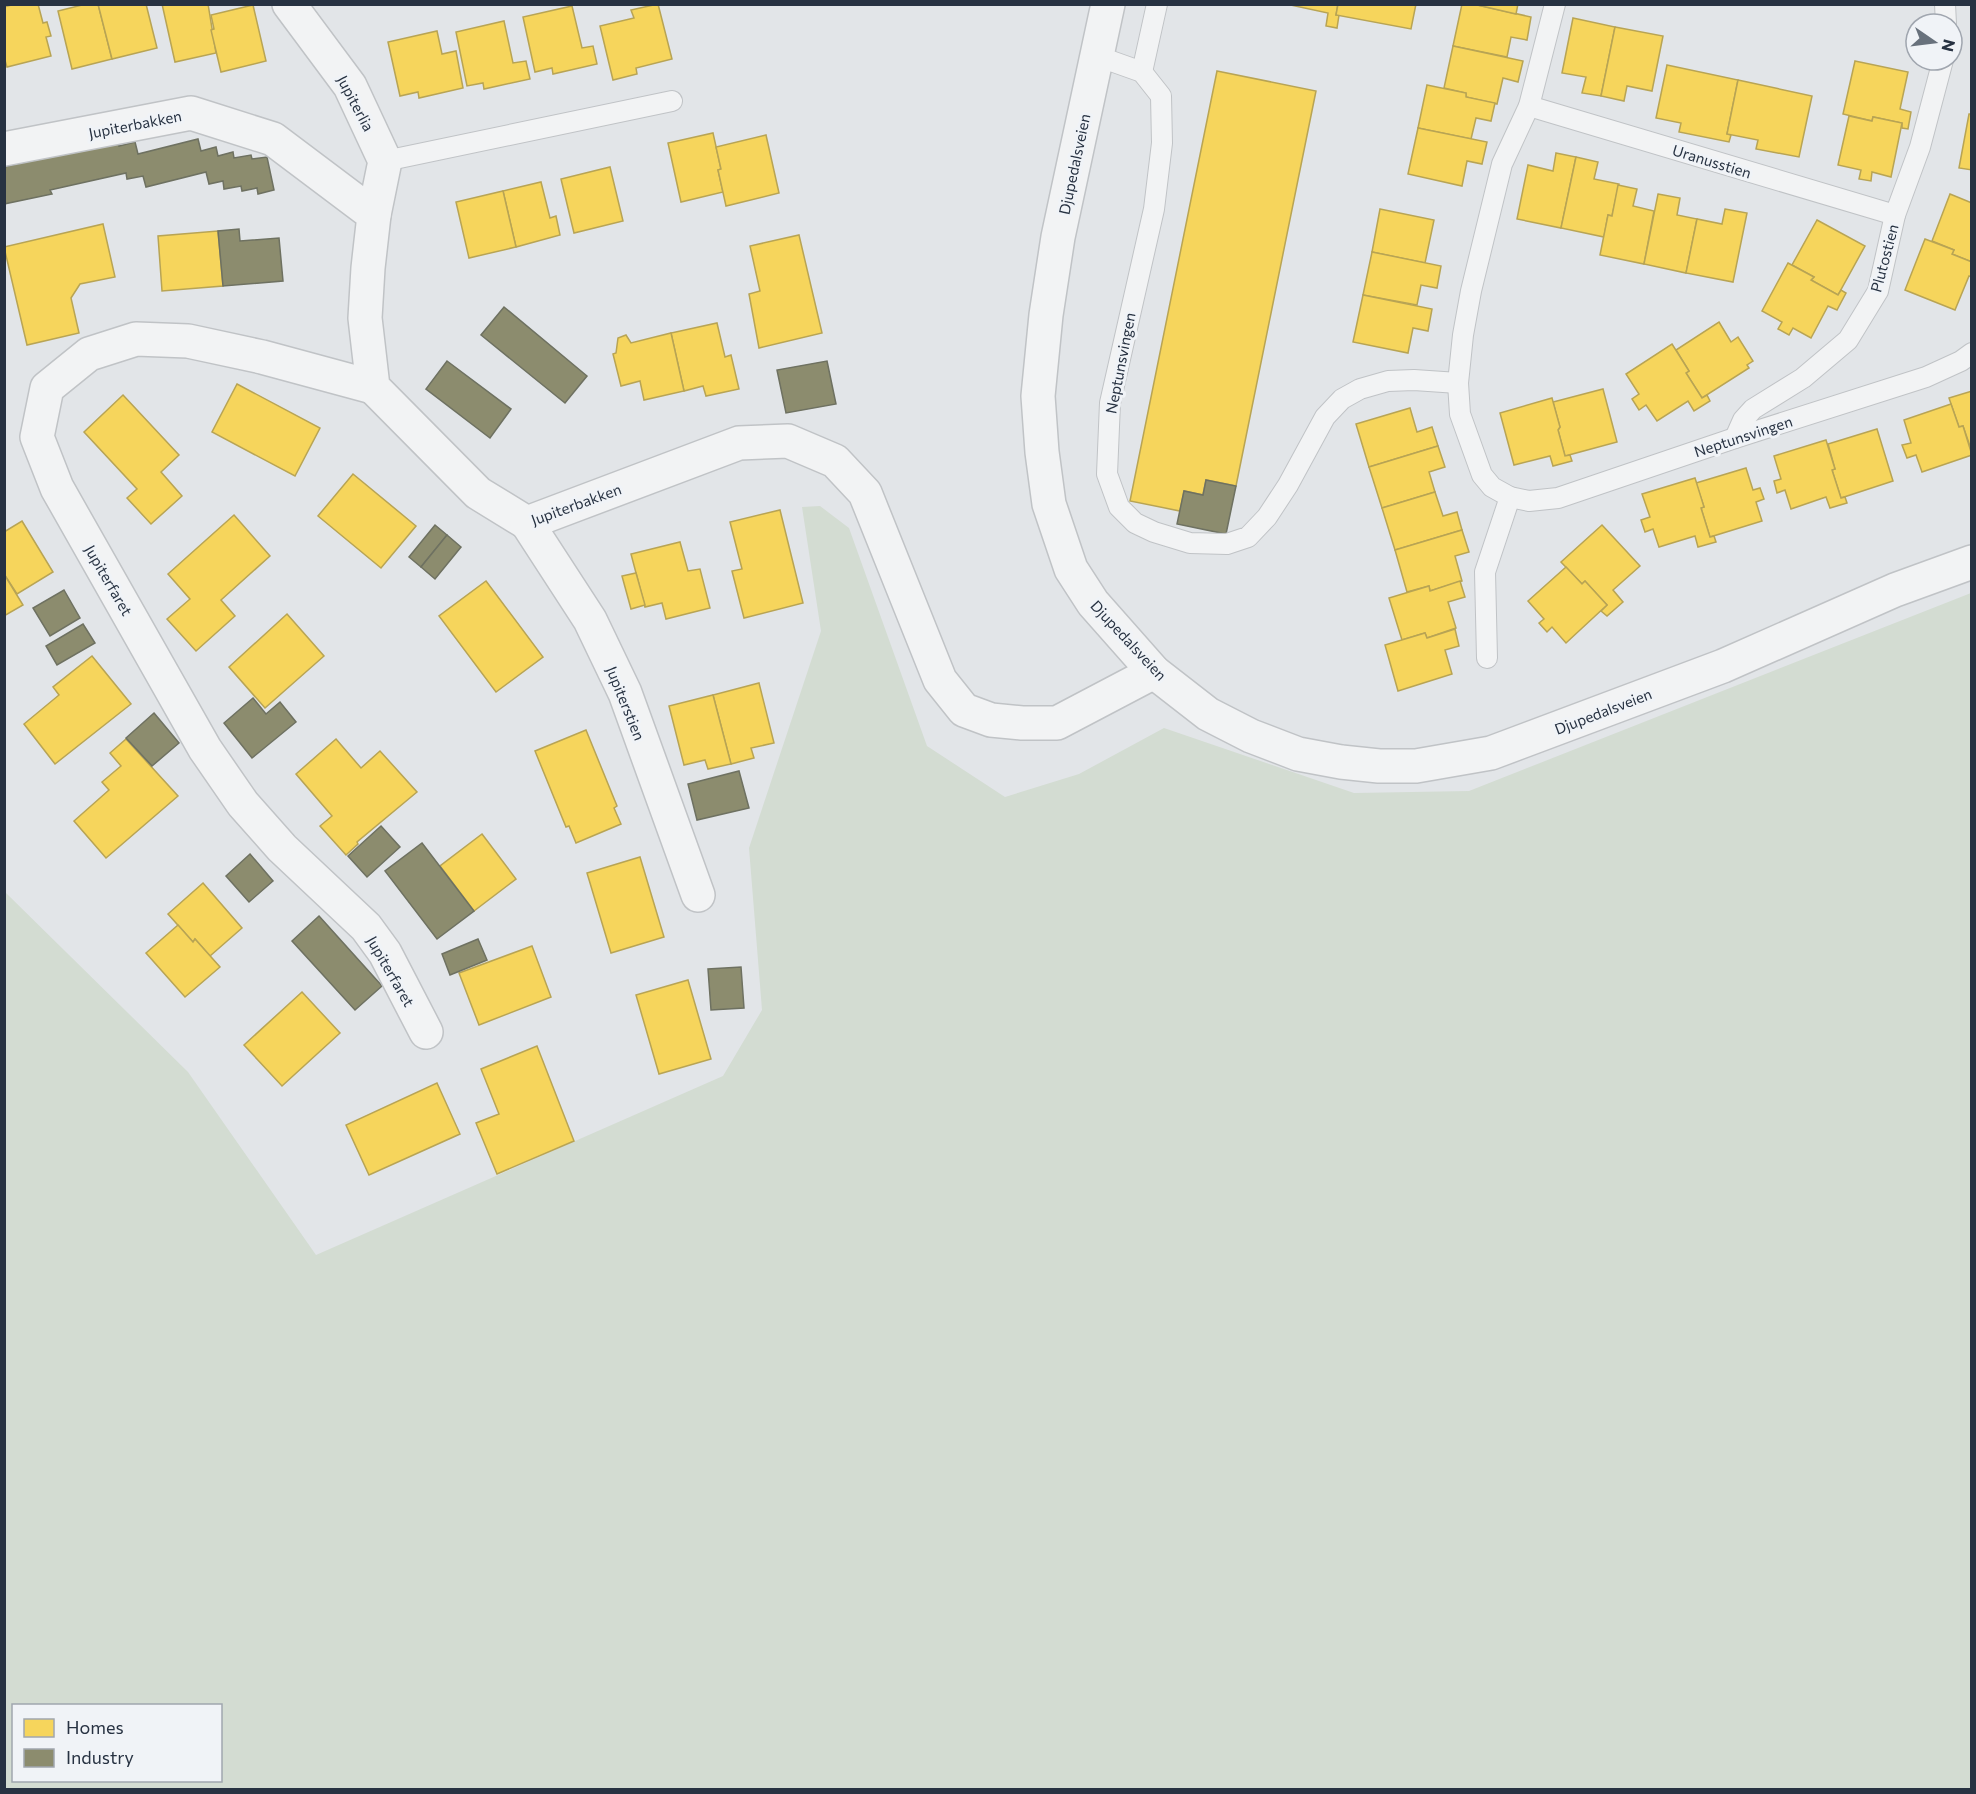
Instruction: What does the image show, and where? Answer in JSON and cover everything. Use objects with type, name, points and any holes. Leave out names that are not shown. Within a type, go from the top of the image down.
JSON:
[{"type":"street","name":"Jupiterlia","points":[[289,4],[350,86],[385,161]]},
{"type":"street","name":"Djupedalsveien","points":[[1108,4],[1058,237],[1046,315],[1038,396],[1049,504],[1071,569],[1093,603],[1154,672],[1208,714],[1251,736],[1298,754],[1360,764],[1416,766],[1491,753],[1723,666],[1895,590],[1971,562]]},
{"type":"street","name":"Jupiterbakken","points":[[4,149],[191,113],[273,139],[374,215]]},
{"type":"street","points":[[373,387],[365,318],[374,215],[385,161]]},
{"type":"street","name":"Jupiterfaret","points":[[373,387],[262,357],[188,341],[136,339],[88,354],[47,388],[37,436],[57,488],[205,749],[243,804],[282,848],[366,927],[385,953],[426,1032]]},
{"type":"street","name":"Jupiterbakken","points":[[373,387],[478,493],[527,523],[739,443],[788,441],[835,461],[865,493],[940,680],[964,710],[991,720],[1057,723],[1154,672]]},
{"type":"street","name":"Jupiterstien","points":[[527,523],[591,620],[620,683],[698,895]]},
{"type":"lane","points":[[1097,56],[1142,72],[1156,4]]},
{"type":"lane","points":[[1487,658],[1485,572],[1510,497],[1492,487],[1482,475],[1460,414],[1458,383],[1462,335],[1502,164],[1529,106],[1555,4]]},
{"type":"lane","name":"Neptunsvingen","points":[[1142,72],[1161,96],[1162,143],[1154,208],[1110,403],[1107,474],[1119,507],[1135,523],[1190,543],[1210,546],[1227,544],[1248,537],[1268,517],[1325,417],[1342,399],[1360,389],[1388,381],[1458,383]]},
{"type":"lane","name":"Plutostien","points":[[1735,438],[1743,420],[1753,409],[1803,378],[1848,340],[1878,291],[1895,215],[1920,147],[1940,72]]},
{"type":"lane","points":[[385,161],[672,101]]},
{"type":"lane","name":"Uranusstien","points":[[1529,106],[1895,215]]},
{"type":"lane","name":"Neptunsvingen","points":[[1510,497],[1529,501],[1558,498],[1926,377],[1961,361],[1971,353]]},
{"type":"shaded area","points":[[820,506],[849,528],[927,746],[1005,797],[1079,774],[1164,728],[1354,793],[1469,791],[1971,593],[1971,1789],[5,1789],[5,892],[188,1072],[316,1255],[723,1076],[762,1010],[749,848],[821,631],[802,507]]},
{"type":"building: Homes","points":[[15,4],[38,4],[43,23],[47,22],[51,36],[46,37],[51,56],[7,67],[4,57],[4,7]]},
{"type":"building: Homes","points":[[86,4],[98,4],[112,59],[72,69],[58,11]]},
{"type":"building: Homes","points":[[98,4],[146,4],[157,48],[112,59]]},
{"type":"building: Homes","points":[[162,4],[208,4],[216,53],[175,62]]},
{"type":"building: Homes","points":[[658,4],[672,59],[636,68],[637,74],[613,80],[600,26],[634,18],[631,10]]},
{"type":"building: Homes","points":[[1286,4],[1338,4],[1337,28],[1326,26],[1328,13]]},
{"type":"building: Homes","points":[[1338,4],[1416,4],[1411,29],[1336,15]]},
{"type":"building: Homes","points":[[1462,4],[1473,4],[1531,17],[1527,40],[1511,37],[1507,57],[1453,46]]},
{"type":"building: Homes","points":[[1473,4],[1518,4],[1516,14]]},
{"type":"building: Homes","points":[[253,5],[266,61],[221,72],[211,30],[214,29],[211,15]]},
{"type":"building: Homes","points":[[572,6],[582,48],[593,46],[597,64],[553,74],[552,68],[535,72],[523,17]]},
{"type":"building: Homes","points":[[1573,18],[1615,27],[1601,96],[1582,93],[1586,77],[1562,73]]},
{"type":"building: Homes","points":[[504,21],[513,63],[526,61],[530,79],[484,89],[483,83],[467,86],[456,32]]},
{"type":"building: Homes","points":[[1615,27],[1663,36],[1652,91],[1627,86],[1624,101],[1601,96]]},
{"type":"building: Homes","points":[[437,31],[442,54],[456,51],[463,88],[419,98],[418,92],[400,96],[388,42]]},
{"type":"building: Homes","points":[[1453,46],[1523,61],[1518,82],[1503,78],[1497,104],[1466,97],[1466,93],[1444,88]]},
{"type":"building: Homes","points":[[1855,61],[1908,72],[1900,109],[1911,112],[1908,129],[1902,128],[1902,123],[1873,117],[1872,121],[1843,114]]},
{"type":"building: Homes","points":[[1667,65],[1738,80],[1727,134],[1731,135],[1729,142],[1679,132],[1681,123],[1656,118]]},
{"type":"building: Homes","points":[[1217,71],[1316,91],[1236,486],[1206,480],[1203,495],[1184,491],[1180,511],[1130,501]]},
{"type":"building: Homes","points":[[1738,80],[1812,96],[1799,157],[1756,149],[1758,140],[1727,134]]},
{"type":"building: Homes","points":[[1427,85],[1466,93],[1466,97],[1495,103],[1491,121],[1476,118],[1471,139],[1418,128]]},
{"type":"building: Homes","points":[[1969,114],[1972,114],[1972,170],[1959,168]]},
{"type":"building: Homes","points":[[1849,116],[1872,121],[1873,117],[1902,123],[1891,177],[1872,172],[1871,181],[1859,179],[1861,170],[1838,165]]},
{"type":"building: Homes","points":[[1418,128],[1487,142],[1482,164],[1467,161],[1462,186],[1408,174]]},
{"type":"building: Homes","points":[[713,133],[721,169],[718,170],[723,192],[681,202],[668,143]]},
{"type":"building: Homes","points":[[766,135],[779,193],[726,206],[718,170],[721,169],[716,147]]},
{"type":"building: Homes","points":[[1556,153],[1576,157],[1561,228],[1517,219],[1528,165],[1553,171]]},
{"type":"building: Homes","points":[[1576,157],[1598,162],[1594,179],[1619,184],[1612,216],[1608,215],[1604,237],[1561,228]]},
{"type":"building: Homes","points":[[610,167],[623,221],[574,233],[561,179]]},
{"type":"building: Homes","points":[[541,182],[550,218],[556,216],[560,235],[516,247],[503,191]]},
{"type":"building: Homes","points":[[1618,185],[1637,189],[1633,206],[1654,211],[1644,264],[1600,255],[1608,215],[1612,216]]},
{"type":"building: Homes","points":[[503,191],[516,247],[469,258],[456,202]]},
{"type":"building: Homes","points":[[1658,194],[1680,198],[1677,215],[1697,219],[1686,273],[1644,264]]},
{"type":"building: Homes","points":[[1950,194],[1972,203],[1972,262],[1952,254],[1954,250],[1932,241]]},
{"type":"building: Homes","points":[[1380,209],[1434,220],[1425,263],[1372,252]]},
{"type":"building: Homes","points":[[1725,209],[1747,213],[1733,282],[1686,273],[1697,219],[1722,224]]},
{"type":"building: Homes","points":[[1817,220],[1865,246],[1838,295],[1811,280],[1814,277],[1792,265]]},
{"type":"building: Homes","points":[[103,224],[115,277],[80,284],[71,298],[79,333],[27,345],[4,247]]},
{"type":"building: Homes","points":[[218,231],[223,286],[162,291],[158,236]]},
{"type":"building: Homes","points":[[799,235],[822,333],[759,348],[749,294],[760,291],[750,246]]},
{"type":"building: Homes","points":[[1925,239],[1954,250],[1952,254],[1972,262],[1972,277],[1969,276],[1955,310],[1905,290]]},
{"type":"building: Homes","points":[[1372,252],[1441,266],[1437,288],[1421,285],[1417,305],[1363,295]]},
{"type":"building: Homes","points":[[1788,263],[1814,277],[1811,280],[1838,295],[1841,290],[1846,293],[1837,310],[1828,306],[1811,338],[1793,328],[1789,335],[1778,329],[1782,322],[1762,311]]},
{"type":"building: Homes","points":[[1363,295],[1432,309],[1428,331],[1413,328],[1408,353],[1353,342]]},
{"type":"building: Homes","points":[[1719,322],[1731,342],[1738,337],[1753,361],[1747,365],[1749,368],[1702,398],[1686,373],[1689,371],[1676,350]]},
{"type":"building: Homes","points":[[717,323],[725,357],[731,355],[739,389],[706,396],[703,386],[684,391],[671,333]]},
{"type":"building: Homes","points":[[671,333],[684,391],[644,400],[640,381],[621,386],[613,354],[616,353],[618,338],[626,335],[631,343]]},
{"type":"building: Homes","points":[[1672,344],[1689,371],[1686,373],[1702,398],[1707,395],[1710,401],[1694,411],[1688,401],[1657,421],[1646,405],[1639,410],[1632,399],[1639,394],[1626,374]]},
{"type":"building: Homes","points":[[237,384],[320,428],[295,476],[212,432]]},
{"type":"building: Homes","points":[[1603,389],[1617,442],[1565,456],[1553,402]]},
{"type":"building: Homes","points":[[1972,391],[1971,449],[1963,426],[1959,427],[1949,398]]},
{"type":"building: Homes","points":[[123,395],[179,455],[161,472],[182,496],[151,524],[127,498],[137,489],[84,432]]},
{"type":"building: Homes","points":[[1552,398],[1565,456],[1570,455],[1572,461],[1553,466],[1550,456],[1514,465],[1500,413]]},
{"type":"building: Homes","points":[[1951,404],[1959,427],[1963,426],[1972,455],[1922,472],[1916,455],[1907,458],[1902,445],[1911,443],[1904,420]]},
{"type":"building: Homes","points":[[1410,408],[1417,432],[1432,427],[1438,446],[1369,467],[1356,424]]},
{"type":"building: Homes","points":[[1877,429],[1893,481],[1841,498],[1832,470],[1835,469],[1828,444]]},
{"type":"building: Homes","points":[[1826,440],[1841,498],[1845,497],[1847,503],[1830,508],[1826,497],[1791,509],[1785,490],[1777,493],[1774,481],[1781,479],[1774,456]]},
{"type":"building: Homes","points":[[1438,446],[1445,467],[1429,472],[1435,492],[1382,508],[1369,467]]},
{"type":"building: Homes","points":[[1746,468],[1753,490],[1760,488],[1764,499],[1756,502],[1762,521],[1710,537],[1696,483]]},
{"type":"building: Homes","points":[[353,474],[416,526],[381,568],[318,516]]},
{"type":"building: Homes","points":[[1695,478],[1710,537],[1714,536],[1716,542],[1698,547],[1695,536],[1659,547],[1653,529],[1645,532],[1641,520],[1650,517],[1642,494]]},
{"type":"building: Homes","points":[[1435,492],[1443,516],[1457,512],[1462,530],[1395,550],[1382,508]]},
{"type":"building: Homes","points":[[780,510],[803,603],[744,618],[732,571],[742,569],[730,522]]},
{"type":"building: Homes","points":[[234,515],[270,556],[221,600],[235,616],[196,651],[167,619],[190,599],[168,574]]},
{"type":"building: Homes","points":[[22,521],[53,572],[17,594],[4,574],[4,532]]},
{"type":"building: Homes","points":[[1602,525],[1640,566],[1613,590],[1623,602],[1607,616],[1601,611],[1607,605],[1585,581],[1582,584],[1561,562]]},
{"type":"building: Homes","points":[[1462,530],[1469,552],[1455,556],[1462,581],[1430,591],[1429,586],[1407,592],[1395,550]]},
{"type":"building: Homes","points":[[680,542],[688,571],[700,569],[710,608],[666,619],[662,603],[645,607],[631,554]]},
{"type":"building: Homes","points":[[1566,567],[1582,584],[1585,581],[1607,605],[1566,643],[1552,627],[1547,632],[1539,623],[1544,619],[1528,601]]},
{"type":"building: Homes","points":[[636,573],[645,605],[631,609],[622,576]]},
{"type":"building: Homes","points":[[4,574],[23,605],[4,616]]},
{"type":"building: Homes","points":[[486,581],[543,657],[496,692],[439,616]]},
{"type":"building: Homes","points":[[1460,581],[1465,597],[1448,602],[1456,628],[1427,638],[1425,633],[1402,640],[1389,598],[1429,586],[1430,591]]},
{"type":"building: Homes","points":[[287,614],[324,656],[265,708],[229,667]]},
{"type":"building: Homes","points":[[1455,629],[1459,646],[1445,650],[1452,674],[1398,691],[1385,645],[1425,633],[1427,638]]},
{"type":"building: Homes","points":[[92,656],[131,704],[55,764],[24,724],[59,695],[53,687]]},
{"type":"building: Homes","points":[[759,683],[774,743],[751,748],[754,758],[731,764],[713,695]]},
{"type":"building: Homes","points":[[713,695],[731,764],[708,769],[705,760],[684,765],[669,706]]},
{"type":"building: Homes","points":[[586,730],[617,806],[614,808],[621,824],[576,843],[569,826],[566,827],[535,751]]},
{"type":"building: Homes","points":[[126,739],[178,796],[106,858],[74,821],[109,790],[102,782],[121,766],[110,753]]},
{"type":"building: Homes","points":[[336,739],[361,768],[380,751],[417,792],[357,842],[358,844],[346,855],[320,826],[332,816],[296,774]]},
{"type":"building: Homes","points":[[482,834],[516,879],[474,911],[440,866]]},
{"type":"building: Homes","points":[[640,857],[664,937],[611,953],[587,873]]},
{"type":"building: Homes","points":[[203,883],[242,928],[210,956],[195,939],[193,942],[168,914]]},
{"type":"building: Homes","points":[[178,925],[193,942],[195,939],[220,967],[185,997],[146,953]]},
{"type":"building: Homes","points":[[532,946],[551,997],[479,1025],[459,973]]},
{"type":"building: Homes","points":[[688,980],[711,1059],[659,1074],[636,995]]},
{"type":"building: Homes","points":[[302,992],[340,1033],[282,1086],[244,1045]]},
{"type":"building: Homes","points":[[537,1046],[574,1141],[497,1174],[476,1123],[499,1114],[481,1069]]},
{"type":"building: Homes","points":[[437,1083],[460,1134],[369,1175],[346,1125]]},
{"type":"building: Industry","points":[[198,139],[201,151],[216,147],[218,156],[233,152],[234,158],[251,155],[252,159],[267,157],[274,190],[258,194],[257,188],[242,191],[241,186],[224,189],[223,181],[209,184],[206,172],[146,187],[143,176],[127,179],[126,173],[50,190],[52,194],[4,204],[4,167],[118,140],[119,146],[135,142],[138,154]]},
{"type":"building: Industry","points":[[239,229],[240,241],[279,238],[283,281],[223,286],[218,231]]},
{"type":"building: Industry","points":[[504,307],[587,376],[565,403],[481,335]]},
{"type":"building: Industry","points":[[447,361],[511,409],[490,438],[426,389]]},
{"type":"building: Industry","points":[[827,361],[836,404],[786,413],[777,370]]},
{"type":"building: Industry","points":[[1206,480],[1236,486],[1226,534],[1177,524],[1184,491],[1203,495]]},
{"type":"building: Industry","points":[[435,525],[447,535],[421,567],[409,557]]},
{"type":"building: Industry","points":[[447,535],[461,547],[435,579],[421,567]]},
{"type":"building: Industry","points":[[64,590],[80,618],[50,636],[33,608]]},
{"type":"building: Industry","points":[[83,624],[95,643],[57,665],[46,646]]},
{"type":"building: Industry","points":[[253,698],[266,714],[280,702],[296,722],[252,758],[224,723]]},
{"type":"building: Industry","points":[[154,713],[179,743],[152,766],[126,738]]},
{"type":"building: Industry","points":[[739,771],[749,808],[697,820],[688,784]]},
{"type":"building: Industry","points":[[381,826],[400,847],[367,877],[348,856]]},
{"type":"building: Industry","points":[[422,843],[474,911],[437,939],[385,871]]},
{"type":"building: Industry","points":[[250,854],[273,881],[249,902],[226,876]]},
{"type":"building: Industry","points":[[319,916],[382,986],[355,1010],[292,941]]},
{"type":"building: Industry","points":[[478,939],[487,960],[450,975],[442,954]]},
{"type":"building: Industry","points":[[741,967],[744,1008],[711,1010],[708,969]]}]
